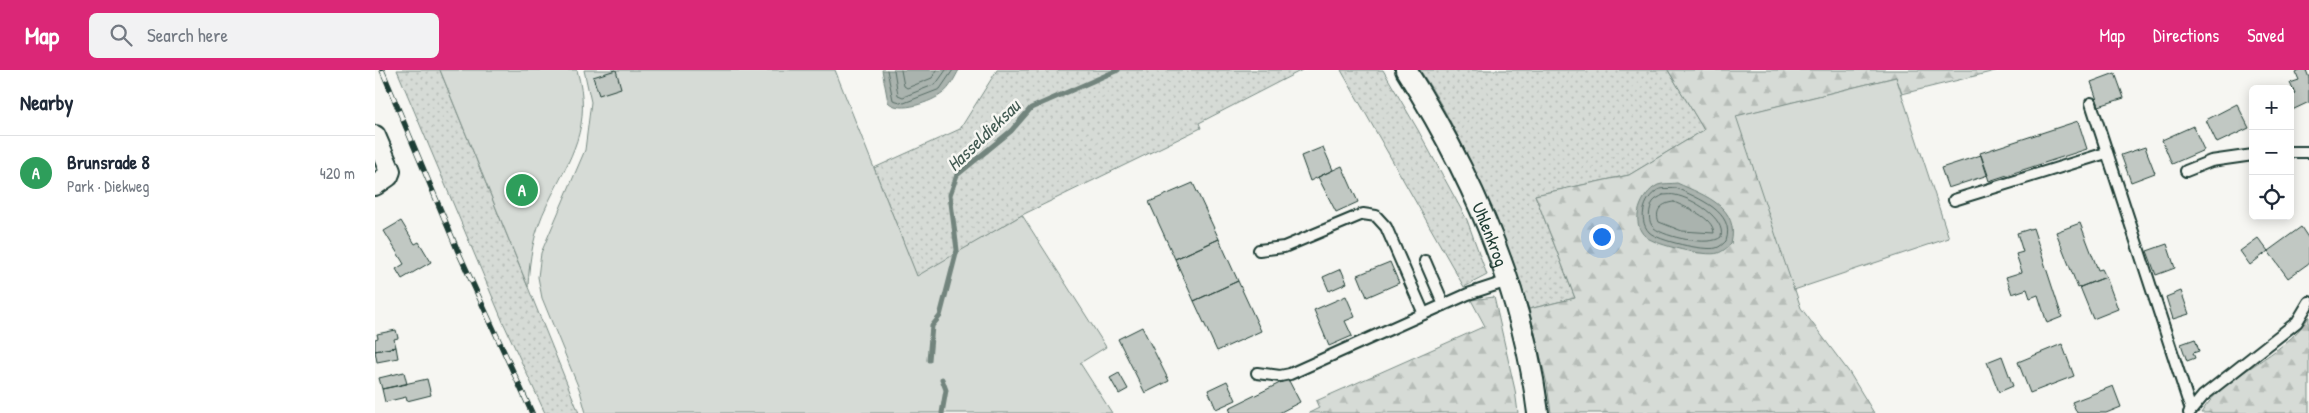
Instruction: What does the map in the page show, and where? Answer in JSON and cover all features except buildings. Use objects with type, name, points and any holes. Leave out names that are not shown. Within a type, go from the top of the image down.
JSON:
[{"type":"street","name":"Uhlenkrog","points":[[1407,70],[1448,139],[1486,220],[1508,281],[1525,342],[1538,413]]},
{"type":"street","points":[[375,136],[390,171],[388,176],[375,184]]},
{"type":"lane","points":[[2091,103],[2190,411]]},
{"type":"lane","points":[[2294,152],[2309,152]]},
{"type":"lane","points":[[1954,200],[2106,153]]},
{"type":"lane","points":[[2186,171],[2211,161],[2249,156]]},
{"type":"lane","points":[[1259,250],[1284,247],[1355,216],[1370,214],[1376,216],[1385,227],[1424,314]]},
{"type":"lane","points":[[1425,261],[1444,305]]},
{"type":"lane","points":[[1257,373],[1279,376],[1290,374],[1468,294],[1508,281]]},
{"type":"lane","points":[[2190,411],[2203,396],[2245,361],[2297,322],[2309,302]]},
{"type":"green space","points":[[397,70],[440,70],[579,413],[545,413],[503,322]]},
{"type":"green space","points":[[440,70],[577,70],[581,90],[581,125],[571,156],[539,225],[531,256],[528,287]]},
{"type":"green space","points":[[584,70],[835,70],[917,276],[1022,215],[1106,347],[1080,363],[1112,413],[586,413],[580,391],[542,298],[538,277],[541,253],[585,150],[591,102]]},
{"type":"green space","points":[[997,70],[1302,70],[1199,123],[1201,128],[1022,215],[917,277],[874,168],[960,129]]},
{"type":"green space","points":[[1341,70],[1383,70],[1467,220],[1487,275],[1464,287]]},
{"type":"green space","points":[[1420,70],[1668,70],[1704,130],[1629,175],[1535,195],[1575,298],[1529,309],[1494,216],[1468,156]]},
{"type":"green space","points":[[1668,70],[1999,70],[1902,94],[1896,77],[1737,116],[1801,308],[1849,372],[1874,413],[1551,413],[1547,384],[1529,309],[1575,298],[1535,195],[1629,175],[1704,130]]},
{"type":"green space","points":[[1896,77],[1949,238],[1794,290],[1736,116]]},
{"type":"green space","points":[[1494,297],[1515,390],[1518,413],[1309,413],[1319,408],[1316,401],[1485,326],[1471,300]]},
{"type":"green space","points":[[2309,317],[2309,413],[2201,413],[2212,398],[2225,386],[2285,343]]},
{"type":"water","points":[[882,70],[959,70],[943,93],[924,103],[900,107],[888,102]]},
{"type":"water","points":[[1677,183],[1709,198],[1726,212],[1732,231],[1731,244],[1725,249],[1712,254],[1681,250],[1651,240],[1641,231],[1638,217],[1642,201],[1658,185]]},
{"type":"waterway","name":"Hasseldieksau","points":[[929,360],[932,326],[940,316],[957,250],[950,195],[957,175],[1011,131],[1031,108],[1118,70]]},
{"type":"waterway","name":"Hasseldieksau","points":[[942,379],[946,390],[942,413]]},
{"type":"railway","points":[[382,70],[457,249],[532,413]]},
{"type":"place","name":"Brunsrade 8","points":[[522,190]]}]
